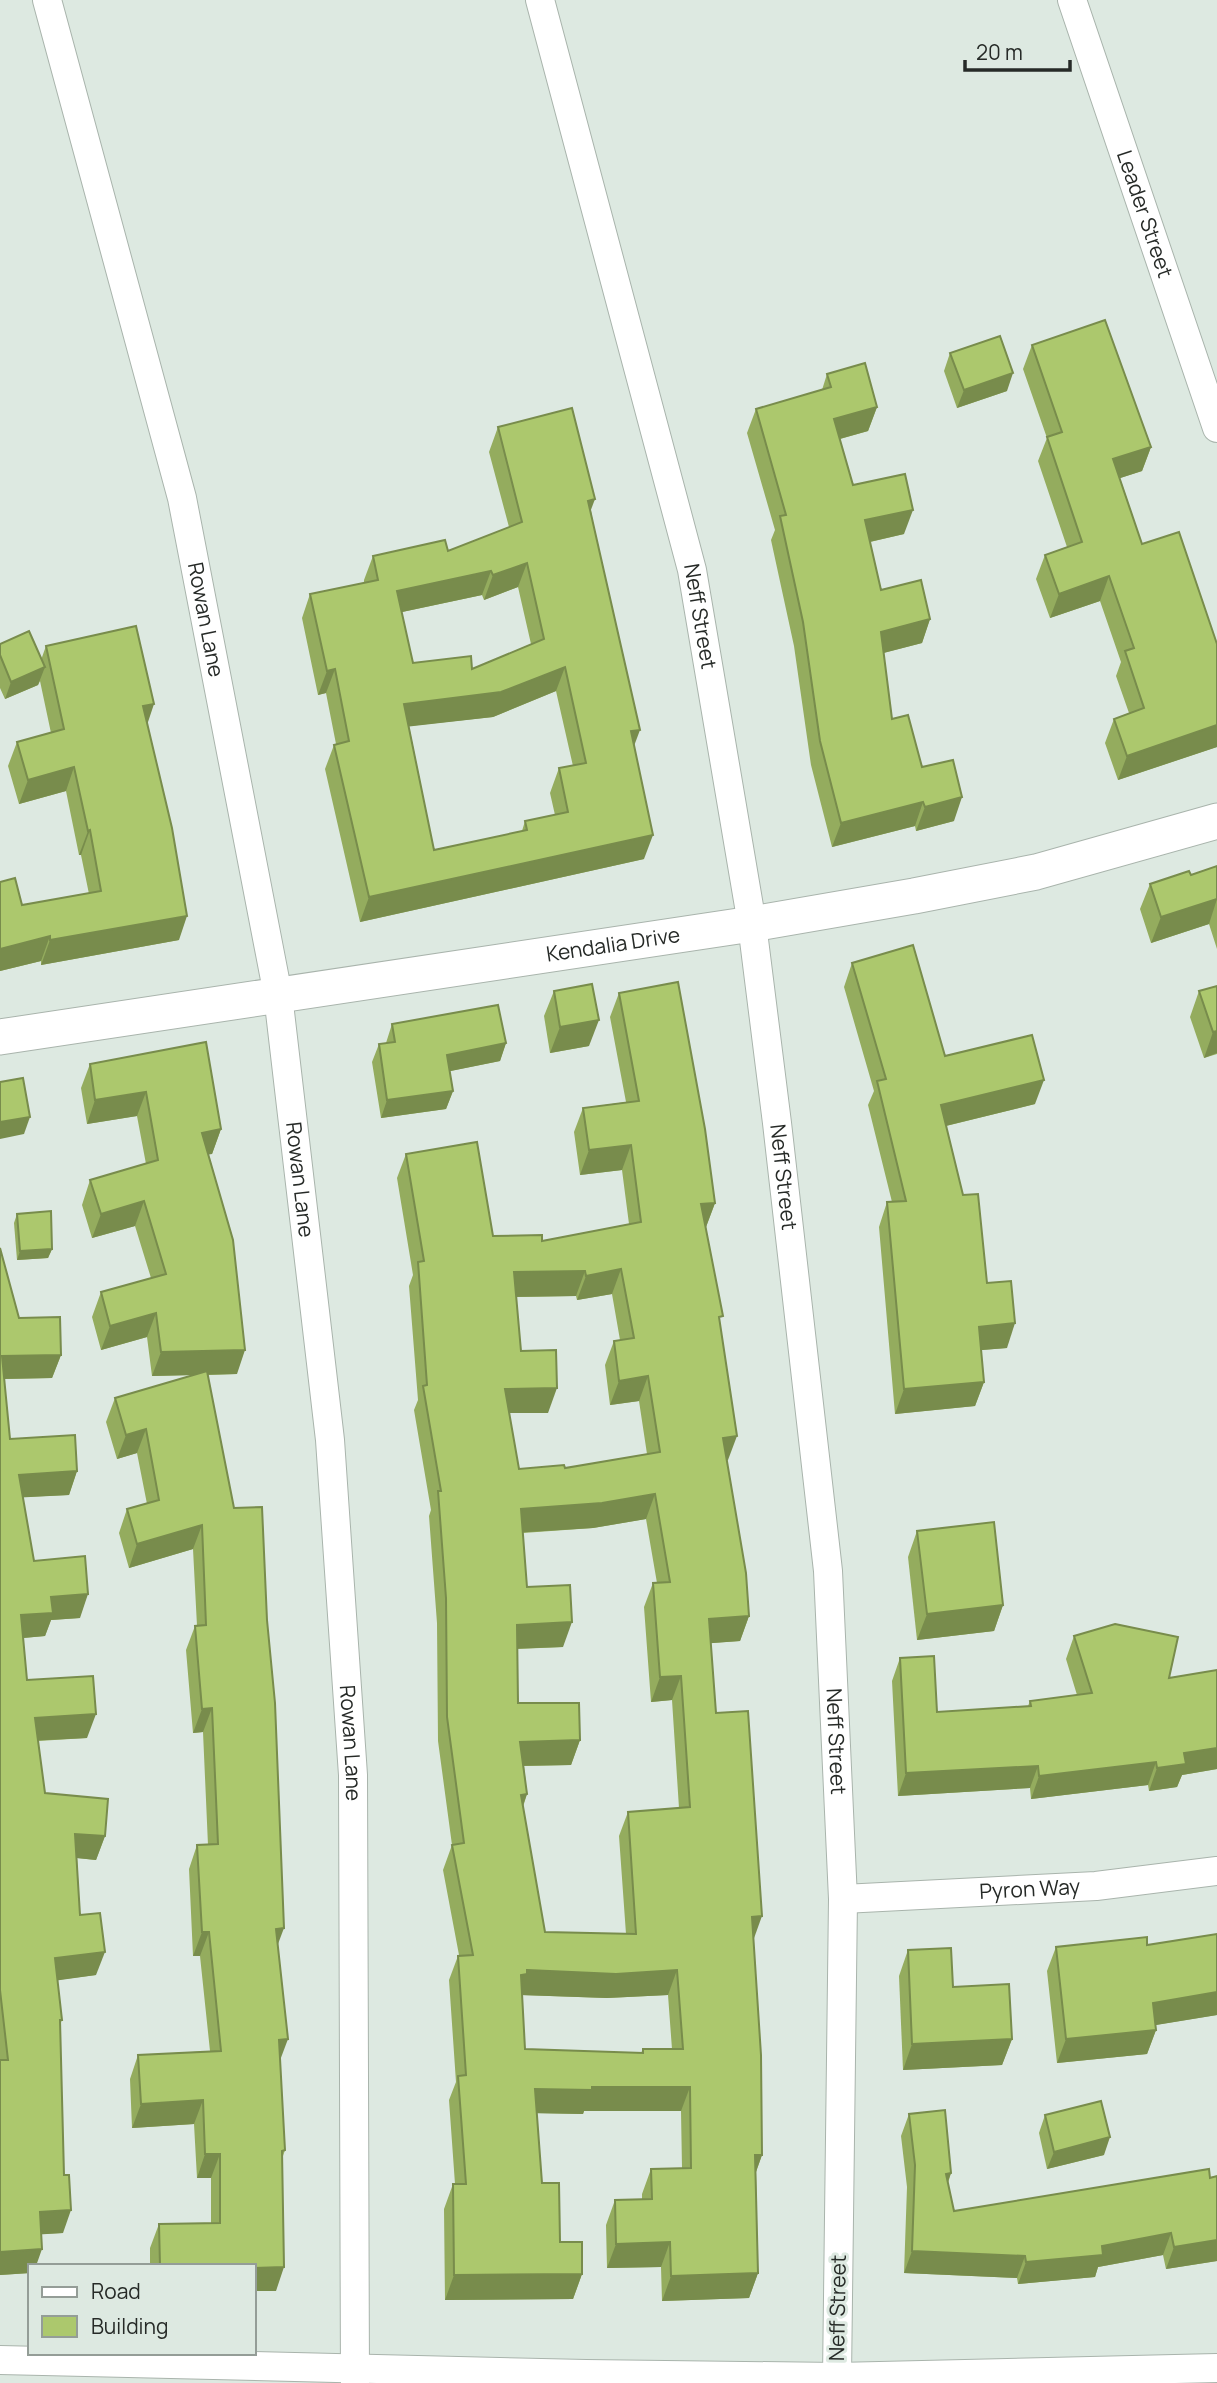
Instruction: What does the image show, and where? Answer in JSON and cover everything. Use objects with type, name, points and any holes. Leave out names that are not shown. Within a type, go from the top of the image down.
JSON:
[{"type":"street","name":"Rowan Lane","points":[[47,0],[182,498],[278,995],[330,1440],[353,1775],[355,2376]]},
{"type":"street","name":"Neff Street","points":[[540,0],[692,570],[752,925],[777,1123],[828,1571],[843,1899],[837,2377]]},
{"type":"street","name":"Leader Street","points":[[1072,0],[1217,428]]},
{"type":"street","name":"Kendalia Drive","points":[[0,1037],[752,925],[1036,872],[1217,821]]},
{"type":"street","name":"Pyron Way","points":[[843,1899],[1096,1886],[1217,1871]]},
{"type":"street","points":[[0,2360],[355,2376],[586,2374],[837,2377],[1217,2368]]},
{"type":"building","points":[[1105,320],[1151,447],[1113,459],[1142,544],[1179,532],[1217,644],[1217,725],[1127,756],[1114,719],[1144,708],[1125,651],[1134,648],[1109,576],[1059,594],[1045,555],[1082,542],[1047,437],[1062,432],[1032,345]]},
{"type":"building","points":[[1000,336],[1013,373],[964,390],[950,353]]},
{"type":"building","points":[[865,363],[877,407],[834,419],[853,485],[905,474],[913,510],[865,520],[881,590],[921,580],[930,619],[881,632],[892,719],[908,715],[922,767],[953,760],[962,797],[925,807],[923,802],[841,823],[820,741],[803,622],[780,516],[786,515],[756,409],[831,387],[827,374]]},
{"type":"building","points":[[572,408],[595,499],[588,501],[640,730],[631,731],[653,835],[369,897],[334,745],[349,741],[335,669],[327,671],[310,594],[378,580],[373,556],[445,540],[448,551],[522,522],[498,427]],"holes":[[[527,563],[544,639],[472,669],[471,656],[413,663],[397,591],[491,571],[493,575]],[[565,667],[586,763],[559,768],[568,812],[525,821],[527,830],[434,850],[404,704],[501,692]]]},
{"type":"building","points":[[136,626],[154,704],[143,706],[172,828],[187,916],[50,940],[50,936],[0,949],[0,882],[15,878],[22,905],[101,891],[90,830],[88,831],[74,767],[28,780],[17,742],[64,729],[46,646]]},
{"type":"building","points":[[29,631],[45,667],[11,682],[0,655],[0,644]]},
{"type":"building","points":[[1217,866],[1217,899],[1161,917],[1150,884],[1189,871],[1191,875]]},
{"type":"building","points":[[913,945],[945,1056],[1032,1035],[1044,1080],[941,1105],[963,1195],[978,1194],[987,1283],[1011,1281],[1015,1323],[979,1327],[984,1382],[904,1389],[887,1202],[906,1201],[877,1081],[886,1079],[852,963]]},
{"type":"building","points":[[678,982],[705,1129],[715,1203],[701,1204],[723,1316],[719,1317],[737,1436],[723,1438],[746,1573],[749,1616],[709,1619],[716,1713],[748,1711],[762,1916],[752,1917],[761,2055],[762,2155],[755,2155],[758,2273],[671,2276],[670,2242],[616,2244],[615,2200],[652,2199],[651,2169],[691,2168],[690,2087],[592,2087],[592,2090],[535,2089],[542,2183],[559,2183],[560,2242],[582,2242],[582,2274],[454,2275],[453,2184],[466,2184],[458,2076],[466,2075],[458,1956],[473,1955],[452,1845],[464,1843],[447,1717],[446,1598],[438,1491],[441,1491],[423,1386],[427,1385],[418,1262],[424,1261],[406,1154],[477,1142],[493,1236],[542,1235],[542,1241],[641,1222],[631,1145],[589,1150],[583,1108],[639,1101],[619,993]],"holes":[[[621,1269],[634,1338],[614,1341],[619,1381],[648,1376],[660,1452],[565,1468],[564,1465],[519,1469],[505,1389],[557,1388],[556,1350],[521,1351],[514,1272],[585,1271],[586,1276]],[[655,1494],[670,1582],[653,1583],[660,1677],[681,1676],[690,1807],[628,1812],[636,1934],[545,1932],[521,1795],[527,1794],[520,1742],[580,1740],[579,1703],[518,1703],[517,1625],[572,1622],[570,1585],[527,1587],[521,1509],[602,1503]],[[527,1970],[616,1974],[677,1970],[683,2049],[643,2049],[643,2053],[525,2049],[521,1975],[527,1974]]]},
{"type":"building","points":[[592,984],[599,1020],[560,1027],[554,991]]},
{"type":"building","points":[[1217,986],[1217,1031],[1213,1032],[1199,991]]},
{"type":"building","points":[[498,1005],[506,1043],[447,1055],[453,1091],[387,1100],[379,1044],[395,1042],[392,1024]]},
{"type":"building","points":[[206,1042],[221,1129],[202,1133],[233,1240],[245,1350],[161,1352],[156,1313],[110,1326],[101,1292],[166,1274],[144,1201],[101,1214],[90,1180],[158,1160],[146,1092],[95,1100],[90,1064]]},
{"type":"building","points":[[23,1078],[30,1117],[0,1122],[0,1082]]},
{"type":"building","points":[[51,1211],[52,1249],[20,1251],[17,1214]]},
{"type":"building","points":[[0,1248],[19,1318],[60,1317],[61,1355],[2,1356],[10,1439],[75,1435],[77,1471],[19,1475],[34,1561],[85,1556],[88,1594],[51,1597],[53,1613],[21,1615],[27,1680],[93,1676],[96,1714],[35,1718],[45,1793],[108,1799],[105,1836],[75,1834],[80,1915],[100,1913],[105,1952],[55,1958],[62,2020],[64,2175],[69,2175],[71,2210],[40,2212],[42,2249],[0,2252],[0,2060],[8,2060],[0,1990]]},
{"type":"building","points":[[207,1371],[234,1508],[262,1507],[267,1620],[275,1703],[284,1928],[276,1929],[288,2039],[279,2040],[285,2150],[282,2151],[284,2267],[256,2268],[256,2264],[160,2264],[159,2224],[220,2223],[220,2154],[205,2154],[203,2100],[141,2104],[138,2055],[221,2051],[209,1932],[202,1932],[197,1845],[218,1844],[212,1708],[202,1709],[195,1626],[206,1625],[202,1525],[137,1544],[127,1509],[159,1500],[146,1429],[126,1435],[115,1398]]},
{"type":"building","points":[[994,1522],[1003,1605],[927,1614],[917,1531]]},
{"type":"building","points":[[1115,1624],[1178,1637],[1169,1678],[1217,1670],[1217,1748],[1184,1753],[1186,1764],[1157,1768],[1156,1762],[1039,1776],[1038,1766],[906,1773],[900,1658],[934,1656],[937,1712],[1031,1706],[1030,1701],[1092,1693],[1074,1636]]},
{"type":"building","points":[[1217,1934],[1217,1992],[1153,2003],[1156,2030],[1066,2039],[1056,1947],[1147,1937],[1147,1945]]},
{"type":"building","points":[[951,1948],[953,1987],[1009,1984],[1012,2039],[912,2044],[908,1950]]},
{"type":"building","points":[[1101,2101],[1110,2137],[1054,2152],[1045,2115]]},
{"type":"building","points":[[945,2110],[951,2173],[946,2174],[954,2211],[1209,2169],[1210,2178],[1217,2176],[1217,2240],[1174,2247],[1171,2233],[1102,2246],[1103,2255],[1026,2262],[1025,2256],[912,2251],[915,2165],[909,2114]]}]
